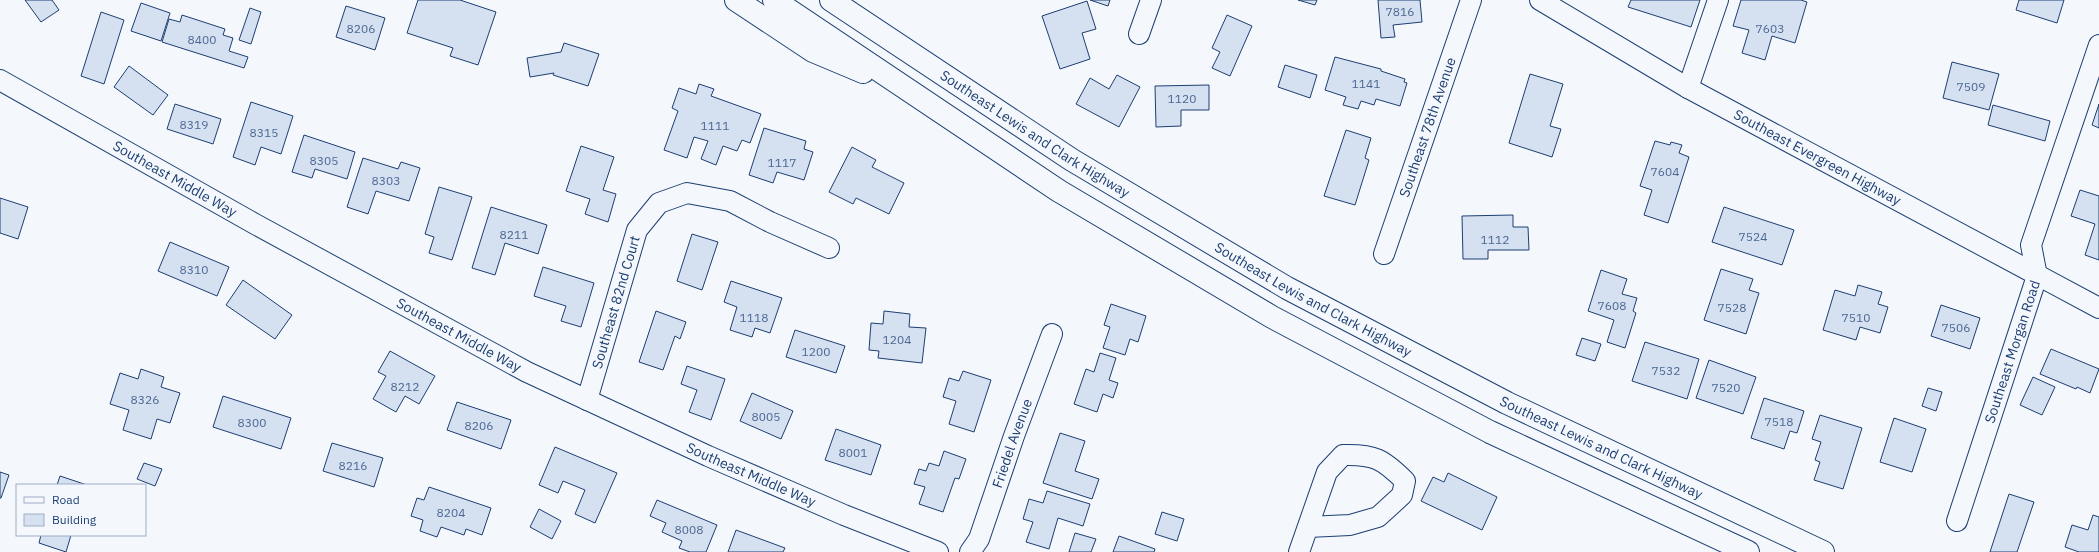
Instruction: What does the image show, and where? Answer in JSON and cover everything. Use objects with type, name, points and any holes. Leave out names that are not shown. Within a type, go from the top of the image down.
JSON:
[{"type":"highway","points":[[736,0],[814,51],[909,92]]},
{"type":"highway","points":[[774,0],[909,92],[1059,191],[1272,317],[1490,432],[1748,552]]},
{"type":"highway","name":"Southeast Lewis and Clark Highway","points":[[830,0],[1072,160],[1287,288],[1507,403],[1823,552]]},
{"type":"street","points":[[1139,34],[1151,0]]},
{"type":"street","name":"Southeast 78th Avenue","points":[[1384,254],[1471,0]]},
{"type":"street","name":"Southeast Evergreen Highway","points":[[1540,0],[1688,88],[2099,308]]},
{"type":"street","points":[[1688,88],[1718,0]]},
{"type":"street","name":"Southeast Morgan Road","points":[[1957,521],[2037,276],[2031,245],[2099,45]]},
{"type":"street","name":"Southeast Middle Way","points":[[0,80],[434,323],[527,372],[708,456],[841,514],[938,552]]},
{"type":"street","name":"Southeast 82nd Court","points":[[587,400],[637,230],[659,204],[687,193],[730,201],[770,222],[829,248]]},
{"type":"street","name":"Friedel Avenue","points":[[970,552],[979,539],[1014,436],[1052,334]]},
{"type":"street","points":[[1299,552],[1326,472],[1343,455],[1364,454],[1388,464],[1405,481],[1402,495],[1378,517],[1350,525],[1308,528]]},
{"type":"building","points":[[25,0],[52,0],[59,10],[41,22]]},
{"type":"building","points":[[418,0],[460,0],[496,12],[478,65],[450,56],[453,48],[407,33]]},
{"type":"building","points":[[1090,0],[1110,0],[1108,6]]},
{"type":"building","points":[[1298,0],[1317,0],[1315,5]]},
{"type":"building","points":[[1378,0],[1420,0],[1422,22],[1393,25],[1395,37],[1381,38]]},
{"type":"building","points":[[1631,0],[1700,0],[1691,27],[1628,7]]},
{"type":"building","points":[[1741,0],[1801,0],[1807,2],[1795,43],[1772,36],[1765,60],[1742,53],[1749,30],[1733,26]]},
{"type":"building","points":[[2019,0],[2064,0],[2057,23],[2016,10]]},
{"type":"building","points":[[1087,1],[1096,29],[1082,33],[1090,59],[1060,69],[1042,16]]},
{"type":"building","points":[[141,3],[170,13],[161,41],[131,31]]},
{"type":"building","points":[[346,6],[385,18],[375,50],[336,37]]},
{"type":"building","points":[[250,8],[261,12],[251,44],[239,40]]},
{"type":"building","points":[[101,12],[124,20],[104,84],[81,76]]},
{"type":"building","points":[[182,15],[225,29],[223,35],[233,38],[229,51],[248,57],[244,68],[162,42],[169,19],[180,22]]},
{"type":"building","points":[[1227,15],[1252,26],[1230,76],[1212,68],[1220,52],[1212,48]]},
{"type":"building","points":[[564,43],[599,54],[588,86],[553,75],[554,73],[530,77],[527,58],[561,52]]},
{"type":"building","points":[[1335,57],[1381,69],[1381,71],[1405,79],[1404,82],[1407,83],[1400,106],[1376,99],[1374,105],[1361,101],[1358,109],[1343,105],[1346,97],[1325,90]]},
{"type":"building","points":[[1952,62],[1999,74],[1989,110],[1943,98]]},
{"type":"building","points":[[1285,65],[1317,75],[1310,98],[1278,87]]},
{"type":"building","points":[[129,66],[168,95],[153,115],[114,87]]},
{"type":"building","points":[[1530,74],[1563,84],[1550,126],[1561,129],[1552,157],[1509,143]]},
{"type":"building","points":[[1117,75],[1140,87],[1119,127],[1076,104],[1090,78],[1109,89]]},
{"type":"building","points":[[699,84],[714,89],[711,96],[761,114],[750,143],[742,140],[737,151],[723,146],[716,165],[701,159],[708,141],[694,137],[687,158],[664,150],[678,111],[672,108],[679,88],[696,94]]},
{"type":"building","points":[[1209,85],[1209,110],[1181,110],[1181,126],[1156,127],[1155,86]]},
{"type":"building","points":[[251,102],[293,116],[281,154],[261,147],[255,165],[233,157]]},
{"type":"building","points":[[175,104],[221,119],[213,144],[167,129]]},
{"type":"building","points":[[2099,104],[2099,128],[2092,125]]},
{"type":"building","points":[[1993,105],[2050,121],[2045,141],[1988,125]]},
{"type":"building","points":[[764,128],[806,141],[804,149],[813,152],[804,180],[777,172],[773,183],[749,175]]},
{"type":"building","points":[[1346,130],[1371,138],[1365,158],[1369,160],[1355,205],[1324,196]]},
{"type":"building","points":[[304,135],[355,152],[347,179],[315,169],[312,178],[292,172]]},
{"type":"building","points":[[1655,141],[1670,145],[1671,142],[1682,145],[1679,153],[1689,157],[1668,223],[1644,215],[1652,190],[1640,186]]},
{"type":"building","points":[[581,146],[614,157],[603,190],[616,194],[608,222],[585,214],[590,199],[566,191]]},
{"type":"building","points":[[852,147],[876,160],[872,167],[904,183],[889,214],[856,198],[853,204],[829,192]]},
{"type":"building","points":[[363,158],[398,169],[401,162],[420,168],[409,201],[376,191],[368,214],[347,207]]},
{"type":"building","points":[[439,187],[472,197],[452,260],[429,253],[434,237],[425,234]]},
{"type":"building","points":[[2080,190],[2099,196],[2099,260],[2085,255],[2095,224],[2071,216]]},
{"type":"building","points":[[0,198],[28,207],[18,239],[0,233]]},
{"type":"building","points":[[491,207],[547,225],[538,254],[505,243],[495,275],[472,268]]},
{"type":"building","points":[[1724,207],[1794,230],[1782,265],[1712,242]]},
{"type":"building","points":[[1513,215],[1513,227],[1528,227],[1529,250],[1488,250],[1488,259],[1463,259],[1462,216]]},
{"type":"building","points":[[692,234],[718,242],[702,290],[677,281]]},
{"type":"building","points":[[170,242],[229,267],[217,296],[158,271]]},
{"type":"building","points":[[543,267],[594,283],[581,327],[561,321],[566,306],[534,296]]},
{"type":"building","points":[[1721,269],[1753,279],[1749,290],[1759,293],[1746,334],[1704,320]]},
{"type":"building","points":[[1601,270],[1627,279],[1622,294],[1637,298],[1633,311],[1636,313],[1625,348],[1607,342],[1614,320],[1588,311]]},
{"type":"building","points":[[243,280],[292,315],[275,339],[226,305]]},
{"type":"building","points":[[731,281],[782,298],[770,333],[755,328],[752,337],[730,330],[737,307],[724,302]]},
{"type":"building","points":[[1858,285],[1882,292],[1878,304],[1888,307],[1880,333],[1860,327],[1856,340],[1823,330],[1835,290],[1855,296]]},
{"type":"building","points":[[1111,304],[1146,316],[1138,342],[1130,339],[1125,355],[1103,348],[1110,327],[1104,325]]},
{"type":"building","points":[[1941,305],[1980,318],[1970,349],[1931,336]]},
{"type":"building","points":[[656,311],[686,322],[680,339],[675,336],[663,370],[639,362]]},
{"type":"building","points":[[884,311],[910,314],[909,327],[926,328],[922,363],[878,358],[879,351],[869,350],[871,323],[883,324]]},
{"type":"building","points":[[795,330],[845,346],[836,373],[786,357]]},
{"type":"building","points":[[1582,338],[1601,344],[1595,361],[1576,355]]},
{"type":"building","points":[[1645,342],[1699,359],[1687,399],[1632,381]]},
{"type":"building","points":[[2051,349],[2099,369],[2090,393],[2077,387],[2076,389],[2040,374]]},
{"type":"building","points":[[390,351],[435,376],[419,404],[405,396],[396,412],[373,399],[386,376],[378,372]]},
{"type":"building","points":[[1100,353],[1116,358],[1109,380],[1118,383],[1113,398],[1103,394],[1097,412],[1074,404],[1086,369],[1094,372]]},
{"type":"building","points":[[1709,360],[1756,377],[1743,414],[1696,398]]},
{"type":"building","points":[[687,366],[725,379],[711,420],[689,412],[697,390],[681,384]]},
{"type":"building","points":[[141,369],[164,377],[161,387],[180,393],[170,423],[157,419],[151,439],[123,430],[129,410],[110,404],[120,373],[138,379]]},
{"type":"building","points":[[963,371],[991,380],[974,432],[949,424],[956,401],[943,397],[949,378],[959,381]]},
{"type":"building","points":[[2033,377],[2055,387],[2042,415],[2020,405]]},
{"type":"building","points":[[1928,388],[1942,392],[1936,411],[1922,406]]},
{"type":"building","points":[[752,393],[793,411],[781,439],[740,421]]},
{"type":"building","points":[[223,396],[291,418],[281,449],[213,427]]},
{"type":"building","points":[[1764,398],[1804,411],[1797,433],[1790,431],[1784,449],[1751,438]]},
{"type":"building","points":[[457,402],[511,420],[501,449],[447,430]]},
{"type":"building","points":[[1820,415],[1862,428],[1843,489],[1814,480],[1820,462],[1815,460],[1821,442],[1812,439]]},
{"type":"building","points":[[1894,418],[1926,429],[1912,472],[1880,462]]},
{"type":"building","points":[[836,429],[881,445],[871,475],[825,460]]},
{"type":"building","points":[[1060,433],[1085,441],[1075,471],[1099,479],[1092,499],[1043,483]]},
{"type":"building","points":[[332,443],[383,458],[374,487],[323,471]]},
{"type":"building","points":[[555,447],[617,473],[595,523],[575,514],[585,490],[563,481],[558,493],[539,485]]},
{"type":"building","points":[[944,451],[966,459],[959,479],[955,478],[943,512],[919,504],[925,487],[914,484],[919,469],[926,471],[929,463],[939,466]]},
{"type":"building","points":[[144,463],[162,469],[155,486],[137,479]]},
{"type":"building","points":[[0,472],[9,475],[1,498],[0,498]]},
{"type":"building","points":[[1448,473],[1497,497],[1482,530],[1421,501],[1433,477],[1444,482]]},
{"type":"building","points":[[60,476],[84,484],[57,484]]},
{"type":"building","points":[[429,487],[491,508],[482,535],[466,529],[464,535],[441,527],[437,537],[420,531],[423,520],[411,516],[417,498],[424,500]]},
{"type":"building","points":[[1047,491],[1090,504],[1083,526],[1058,518],[1049,549],[1026,542],[1033,522],[1023,519],[1029,499],[1043,503]]},
{"type":"building","points":[[2009,494],[2034,502],[2017,552],[1990,552]]},
{"type":"building","points":[[657,500],[717,525],[706,552],[690,552],[679,548],[682,541],[662,532],[666,523],[650,516]]},
{"type":"building","points":[[539,509],[561,521],[552,539],[530,527]]},
{"type":"building","points":[[1162,512],[1184,519],[1177,541],[1155,534]]},
{"type":"building","points":[[2093,515],[2099,517],[2099,552],[2079,552],[2065,547],[2072,525],[2088,530]]},
{"type":"building","points":[[736,530],[785,548],[783,552],[728,552]]},
{"type":"building","points":[[1075,533],[1096,539],[1091,552],[1069,552]]},
{"type":"building","points":[[41,536],[71,536],[66,552],[39,543]]},
{"type":"building","points":[[1119,536],[1155,549],[1154,552],[1113,552]]}]
